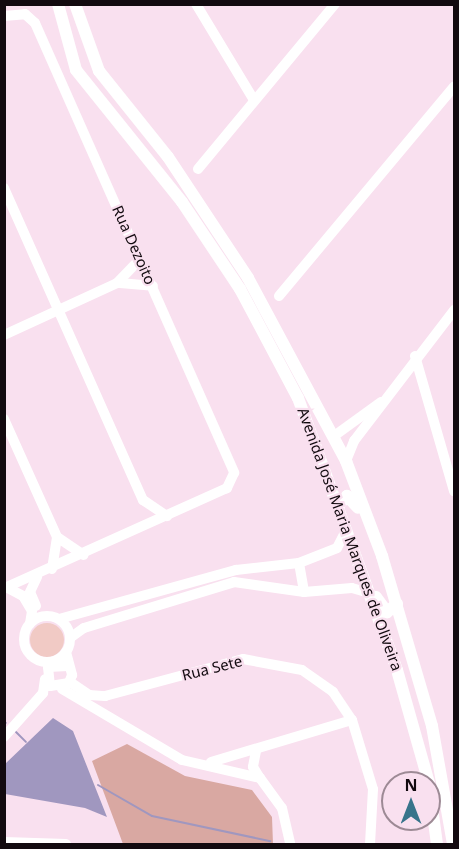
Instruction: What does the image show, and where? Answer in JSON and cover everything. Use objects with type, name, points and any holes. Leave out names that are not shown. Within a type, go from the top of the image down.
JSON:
[{"type":"main road","name":"Avenida José Maria Marques de Oliveira","points":[[58,4],[82,80],[149,157],[240,289],[298,398],[314,433],[319,463],[346,530],[418,734],[426,771]]},
{"type":"main road","name":"Avenida José Maria Marques de Oliveira","points":[[75,4],[99,70],[168,156],[242,269],[346,461],[397,604],[441,761],[453,844]]},
{"type":"main road","points":[[319,463],[334,436]]},
{"type":"main road","points":[[337,507],[343,498],[352,497],[371,532]]},
{"type":"main road","points":[[350,542],[380,608],[387,612],[397,604]]},
{"type":"street","points":[[196,4],[254,100]]},
{"type":"street","points":[[198,169],[335,4]]},
{"type":"street","name":"Rua Dezoito","points":[[4,16],[25,14],[35,23],[232,463],[232,480],[227,488],[167,516]]},
{"type":"street","points":[[279,296],[454,87]]},
{"type":"street","points":[[4,188],[143,500],[167,516]]},
{"type":"street","points":[[4,335],[117,284],[140,259]]},
{"type":"street","points":[[117,284],[153,286]]},
{"type":"street","points":[[346,461],[415,356],[454,310]]},
{"type":"street","points":[[415,356],[454,491]]},
{"type":"street","points":[[334,436],[384,400]]},
{"type":"street","points":[[4,419],[57,537],[84,555]]},
{"type":"street","points":[[138,529],[143,500]]},
{"type":"street","points":[[6,588],[37,577],[167,516]]},
{"type":"street","points":[[37,577],[30,595],[47,616],[58,619],[236,570],[299,563],[337,548],[346,530]]},
{"type":"street","points":[[52,569],[57,537]]},
{"type":"street","points":[[299,563],[304,592]]},
{"type":"street","points":[[63,687],[68,666],[66,652],[70,638],[84,628],[234,582],[304,592],[352,588],[369,593]]},
{"type":"street","points":[[6,588],[23,596],[32,611],[25,647],[37,660],[45,677],[182,760],[208,762],[260,778]]},
{"type":"street","points":[[30,624],[47,616]]},
{"type":"street","points":[[58,619],[70,638]]},
{"type":"street","points":[[37,660],[55,661],[66,652]]},
{"type":"street","name":"Rua Sete","points":[[63,687],[89,695],[105,696],[222,663],[266,659],[319,680],[352,720],[373,789],[370,844]]},
{"type":"street","points":[[43,693],[45,677],[52,664],[68,666]]},
{"type":"street","points":[[4,737],[43,693],[63,687]]},
{"type":"street","points":[[208,762],[255,751],[352,720]]},
{"type":"street","points":[[255,751],[253,767],[282,808],[290,844]]},
{"type":"street","points":[[4,842],[66,844]]},
{"type":"shaded area","points":[[47,623],[59,628],[64,640],[59,652],[47,657],[35,652],[30,640],[35,628]]},
{"type":"shaded area","points":[[53,718],[73,731],[107,817],[85,808],[5,794],[5,764]]},
{"type":"shaded area","points":[[127,744],[185,776],[252,790],[272,817],[273,844],[123,844],[92,761]]},
{"type":"waterway","points":[[16,732],[26,742]]},
{"type":"waterway","points":[[98,785],[152,816],[270,841]]}]
